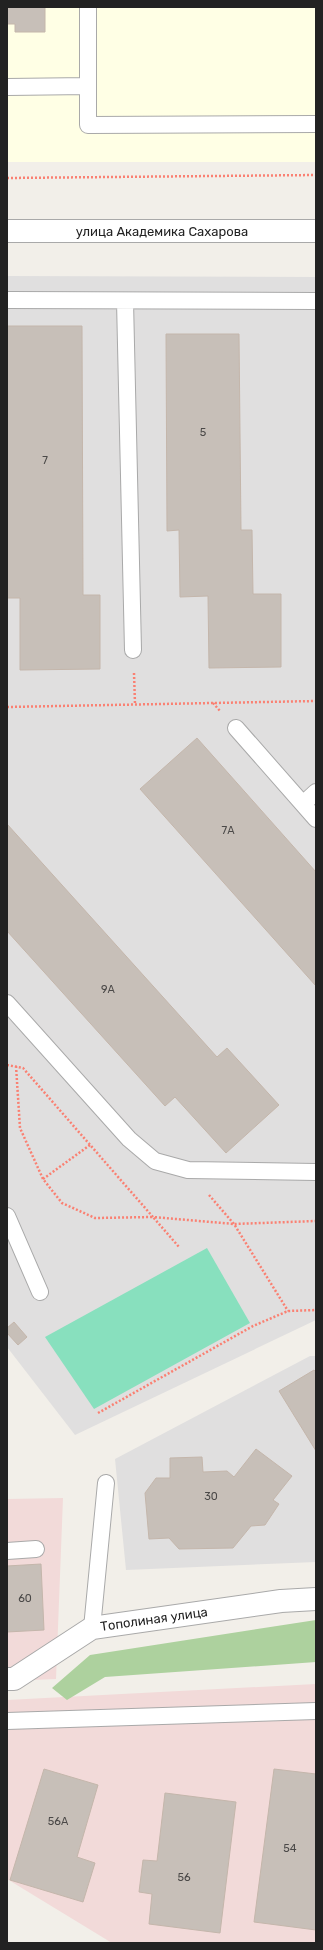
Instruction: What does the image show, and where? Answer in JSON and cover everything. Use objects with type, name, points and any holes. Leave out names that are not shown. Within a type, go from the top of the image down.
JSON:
[{"type":"street","name":"улица Академика Сахарова","points":[[7,231],[316,231]]},
{"type":"street","name":"Тополиная улица","points":[[7,1679],[14,1679],[92,1628],[281,1601],[316,1600]]},
{"type":"lane","points":[[88,7],[88,125],[316,124]]},
{"type":"lane","points":[[7,87],[88,86]]},
{"type":"lane","points":[[7,300],[316,301]]},
{"type":"lane","points":[[125,301],[132,650]]},
{"type":"lane","points":[[236,728],[316,819]]},
{"type":"lane","points":[[303,804],[316,792]]},
{"type":"lane","points":[[7,1003],[129,1139],[155,1161],[188,1170],[316,1172]]},
{"type":"lane","points":[[7,1216],[40,1292]]},
{"type":"lane","points":[[92,1628],[106,1483]]},
{"type":"lane","points":[[7,1550],[36,1548]]},
{"type":"lane","points":[[7,1721],[316,1711]]},
{"type":"path","points":[[7,178],[316,175]]},
{"type":"path","points":[[132,650],[135,704]]},
{"type":"path","points":[[7,707],[316,701]]},
{"type":"path","points":[[16,1066],[20,1128],[43,1179],[62,1203],[95,1218],[153,1217],[179,1247]]},
{"type":"path","points":[[43,1179],[90,1144]]},
{"type":"path","points":[[188,1170],[234,1224],[288,1311]]},
{"type":"path","points":[[98,1413],[253,1326],[288,1311],[316,1310]]},
{"type":"shaded area","points":[[7,7],[316,7],[316,162],[7,162]]},
{"type":"shaded area","points":[[7,276],[316,277],[316,1320],[75,1435],[7,1347]]},
{"type":"shaded area","points":[[310,1356],[316,1356],[316,1562],[126,1570],[115,1459]]},
{"type":"shaded area","points":[[63,1498],[56,1679],[7,1681],[7,1499]]},
{"type":"shaded area","points":[[316,1684],[316,1943],[112,1943],[7,1879],[7,1700]]},
{"type":"green space","points":[[207,1248],[250,1323],[94,1409],[45,1337]]},
{"type":"green space","points":[[316,1620],[316,1662],[105,1677],[67,1700],[52,1688],[90,1655]]},
{"type":"building","points":[[7,7],[45,7],[45,32],[15,32],[15,24],[7,24]]},
{"type":"building","points":[[7,326],[82,326],[83,595],[100,595],[100,669],[20,670],[20,598],[7,598]]},
{"type":"building","points":[[166,334],[239,334],[241,530],[252,530],[253,594],[281,594],[281,667],[209,668],[208,596],[180,597],[179,530],[167,531]]},
{"type":"building","points":[[197,738],[316,872],[316,986],[140,789]]},
{"type":"building","points":[[7,824],[217,1057],[227,1048],[279,1105],[226,1153],[175,1097],[165,1106],[7,931]]},
{"type":"building","points":[[14,1322],[27,1337],[18,1345],[7,1333],[7,1328]]},
{"type":"building","points":[[314,1370],[316,1372],[316,1451],[279,1391]]},
{"type":"building","points":[[256,1449],[292,1476],[273,1500],[279,1504],[265,1525],[251,1526],[233,1548],[179,1549],[169,1538],[149,1539],[145,1493],[156,1478],[170,1478],[170,1458],[202,1457],[203,1472],[227,1471],[234,1477]]},
{"type":"building","points":[[41,1564],[44,1630],[7,1632],[7,1566]]},
{"type":"building","points":[[44,1769],[98,1785],[77,1857],[95,1863],[83,1902],[10,1880]]},
{"type":"building","points":[[274,1769],[316,1774],[316,1930],[254,1922]]},
{"type":"building","points":[[165,1793],[236,1802],[220,1933],[149,1924],[152,1894],[139,1892],[143,1860],[157,1861]]}]
